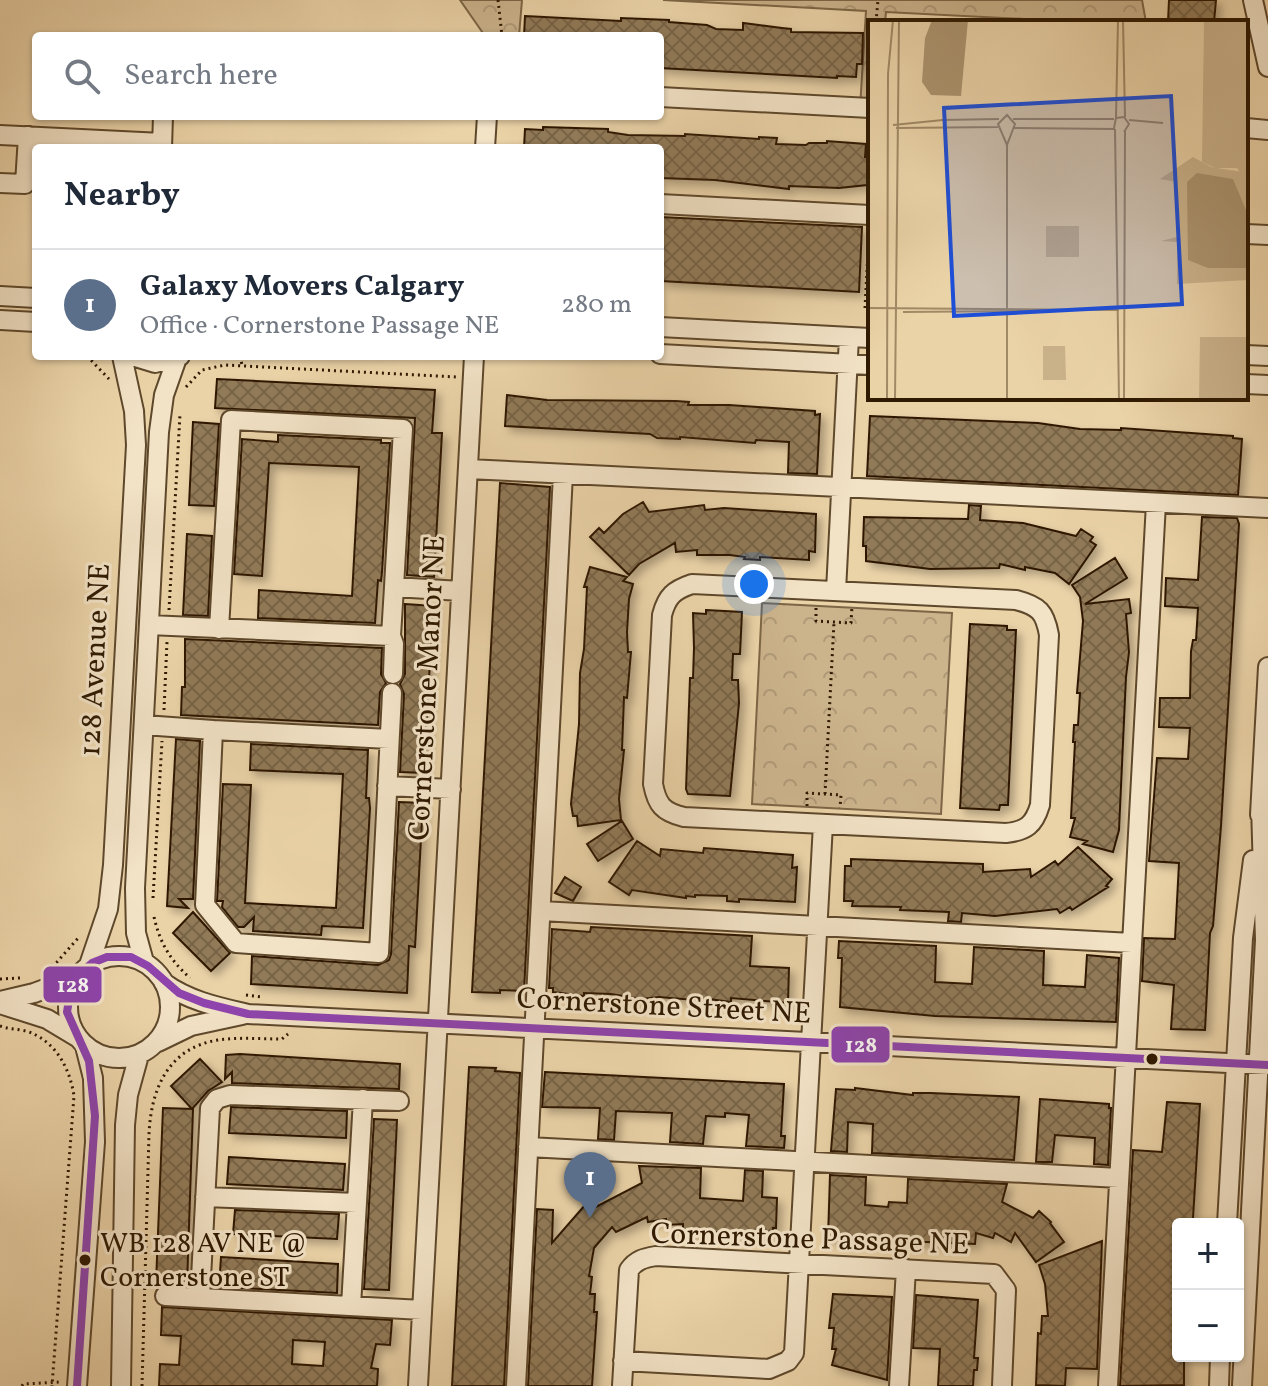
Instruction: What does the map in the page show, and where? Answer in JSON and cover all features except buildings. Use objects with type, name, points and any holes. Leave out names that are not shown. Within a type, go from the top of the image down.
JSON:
[{"type":"street","points":[[1253,0],[1268,67]]},
{"type":"street","points":[[664,97],[868,108]]},
{"type":"street","points":[[162,144],[163,120]]},
{"type":"street","points":[[485,144],[487,120]]},
{"type":"street","points":[[1248,128],[1268,130]]},
{"type":"street","points":[[0,135],[147,144]]},
{"type":"street","points":[[0,183],[25,184],[28,136]]},
{"type":"street","points":[[664,204],[868,215]]},
{"type":"street","points":[[1248,234],[1268,235]]},
{"type":"street","points":[[0,296],[32,298]]},
{"type":"street","points":[[0,320],[32,322]]},
{"type":"street","points":[[664,327],[868,338]]},
{"type":"street","points":[[836,591],[849,337]]},
{"type":"street","points":[[664,354],[868,365]]},
{"type":"street","points":[[1248,355],[1268,356]]},
{"type":"street","name":"128 Avenue NE","points":[[83,971],[108,909],[113,865],[136,445],[134,411],[123,360]]},
{"type":"street","points":[[145,360],[155,363],[166,360]]},
{"type":"street","name":"128 Avenue NE","points":[[144,962],[136,933],[135,912],[149,625],[161,412],[177,360]]},
{"type":"street","name":"Cornerstone Manor NE","points":[[439,1023],[474,360]]},
{"type":"street","points":[[1248,384],[1268,385]]},
{"type":"street","points":[[219,629],[231,420],[403,429],[391,636],[394,644],[393,674]]},
{"type":"street","points":[[468,469],[1268,508]]},
{"type":"street","points":[[516,1386],[563,474]]},
{"type":"street","points":[[1108,1386],[1156,503]]},
{"type":"street","points":[[692,584],[1016,600],[1035,605],[1046,616],[1049,635],[1040,805],[1035,821],[1023,831],[1006,833],[823,824],[684,817],[667,813],[657,802],[653,768],[662,615],[666,599],[677,589],[692,584]]},
{"type":"street","points":[[394,587],[461,591]]},
{"type":"street","points":[[149,625],[391,636]]},
{"type":"street","points":[[1242,1386],[1264,1065],[1265,940],[1261,806],[1268,667]]},
{"type":"street","points":[[213,730],[205,905],[226,933],[241,945],[379,953],[392,693]]},
{"type":"street","points":[[144,725],[389,739]]},
{"type":"street","points":[[387,786],[451,789]]},
{"type":"street","points":[[1227,1218],[1243,938],[1261,806]]},
{"type":"street","points":[[623,1361],[769,1369],[788,1361],[796,1344],[823,824]]},
{"type":"street","points":[[541,911],[1132,943]]},
{"type":"street","points":[[122,955],[144,962],[153,969],[164,983],[171,1010],[158,1042],[139,1055],[116,1059],[105,1057],[47,1019],[0,1002],[34,993],[83,971],[99,959],[122,955]]},
{"type":"street","points":[[77,1384],[95,1135],[93,1078],[81,1042],[71,1027],[67,1004],[69,993],[83,971]]},
{"type":"street","name":"Cornerstone Street NE","points":[[164,983],[196,1000],[248,1014],[1264,1065]]},
{"type":"street","name":"Cornerstone Street NE","points":[[158,1042],[191,1026],[248,1014]]},
{"type":"street","points":[[418,1386],[439,1023]]},
{"type":"street","points":[[121,1386],[125,1125],[128,1095],[139,1055]]},
{"type":"street","points":[[200,1297],[210,1108],[217,1099],[230,1095],[399,1101]]},
{"type":"street","points":[[351,1306],[363,1099]]},
{"type":"street","points":[[528,1147],[1119,1178]]},
{"type":"street","points":[[205,1197],[357,1203]]},
{"type":"street","name":"Cornerstone Passage NE","points":[[622,1386],[627,1283],[634,1263],[656,1256],[994,1274],[1006,1290],[1002,1386]]},
{"type":"street","points":[[899,1386],[906,1269]]},
{"type":"street","points":[[165,1296],[422,1310]]},
{"type":"street","points":[[1219,1386],[1220,1362]]},
{"type":"path","points":[[498,0],[502,32]]},
{"type":"path","points":[[876,20],[878,0]]},
{"type":"path","points":[[865,308],[868,256]]},
{"type":"path","points":[[91,360],[112,385]]},
{"type":"path","points":[[241,360],[242,365]]},
{"type":"path","points":[[817,604],[816,621],[851,623],[852,606]]},
{"type":"path","points":[[825,794],[834,622]]},
{"type":"path","points":[[806,810],[807,793],[825,794],[841,795],[840,812]]},
{"type":"path","points":[[44,970],[57,962],[80,936]]},
{"type":"path","points":[[0,979],[29,976]]},
{"type":"path","points":[[0,1026],[29,1032],[52,1047],[68,1072],[74,1096],[52,1384]]},
{"type":"path","points":[[142,1386],[149,1134],[153,1094],[170,1068],[182,1056],[200,1046],[224,1039],[282,1039]]},
{"type":"path","points":[[22,1386],[77,1384]]},
{"type":"green space","points":[[460,0],[522,0],[519,32],[482,32]]},
{"type":"green space","points":[[663,0],[1142,0],[1146,20],[1044,20],[886,12],[885,20],[868,20],[868,108],[860,108],[866,11]]},
{"type":"green space","points":[[762,603],[952,613],[941,814],[752,804]]},
{"type":"transit line","name":"128","points":[[77,1386],[95,1116],[89,1061],[67,1012],[71,988],[79,974],[92,963],[107,957],[131,957],[148,966],[179,993],[248,1014],[1268,1065]]},
{"type":"place","name":"Galaxy Movers Calgary","points":[[590,1218]]},
{"type":"place","name":"WB 128 AV NE @ Cornerstone ST","points":[[85,1260]]}]
